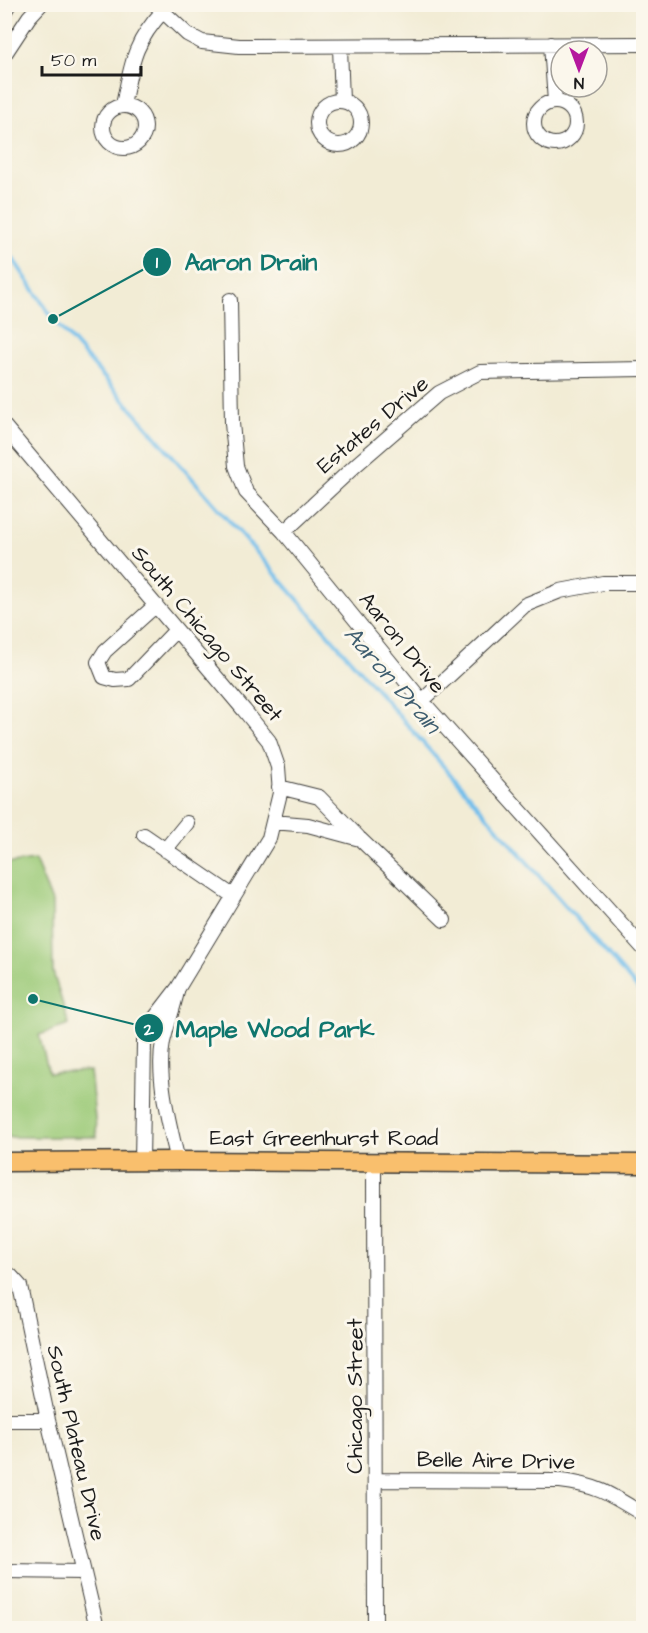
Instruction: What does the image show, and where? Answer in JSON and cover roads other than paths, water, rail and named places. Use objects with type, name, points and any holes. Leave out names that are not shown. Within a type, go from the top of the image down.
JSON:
[{"type":"main road","name":"East Greenhurst Road","points":[[4,1162],[644,1164]]},
{"type":"street","points":[[4,12],[9,4]]},
{"type":"street","points":[[4,55],[29,17],[41,4]]},
{"type":"street","points":[[123,105],[134,53],[160,6],[187,34],[202,42],[239,46],[549,44]]},
{"type":"street","points":[[609,44],[644,44]]},
{"type":"street","points":[[340,46],[342,100]]},
{"type":"street","name":"Aaron Drive","points":[[230,300],[232,423],[236,465],[246,492],[284,532],[422,701],[644,949]]},
{"type":"street","name":"Estates Drive","points":[[284,532],[357,464],[439,393],[480,372],[644,369]]},
{"type":"street","name":"South Chicago Street","points":[[4,426],[269,741],[278,766],[279,787],[269,838],[178,988],[150,1023],[144,1042],[142,1162]]},
{"type":"street","points":[[422,701],[525,605],[560,591],[603,583],[644,584]]},
{"type":"street","points":[[156,605],[105,651],[98,662],[104,676],[115,680],[129,678],[176,630]]},
{"type":"street","points":[[279,787],[319,797],[444,920]]},
{"type":"street","points":[[273,822],[308,825],[360,839]]},
{"type":"street","points":[[165,850],[187,823]]},
{"type":"street","points":[[144,835],[233,896]]},
{"type":"street","name":"South Chicago Street","points":[[178,988],[163,1043],[162,1067],[166,1106],[178,1161]]},
{"type":"street","name":"Chicago Street","points":[[374,1163],[375,1629]]},
{"type":"street","name":"South Plateau Drive","points":[[4,1274],[10,1275],[20,1286],[48,1420],[97,1629]]},
{"type":"street","points":[[4,1420],[48,1420]]},
{"type":"street","name":"Belle Aire Drive","points":[[376,1480],[583,1483],[602,1489],[644,1515]]},
{"type":"street","points":[[4,1571],[83,1572]]},
{"type":"waterway","name":"Aaron Drain","points":[[4,245],[53,319],[644,996]]},
{"type":"place","name":"Aaron Drain","points":[[53,319]]},
{"type":"place","name":"Maple Wood Park","points":[[33,999]]}]
